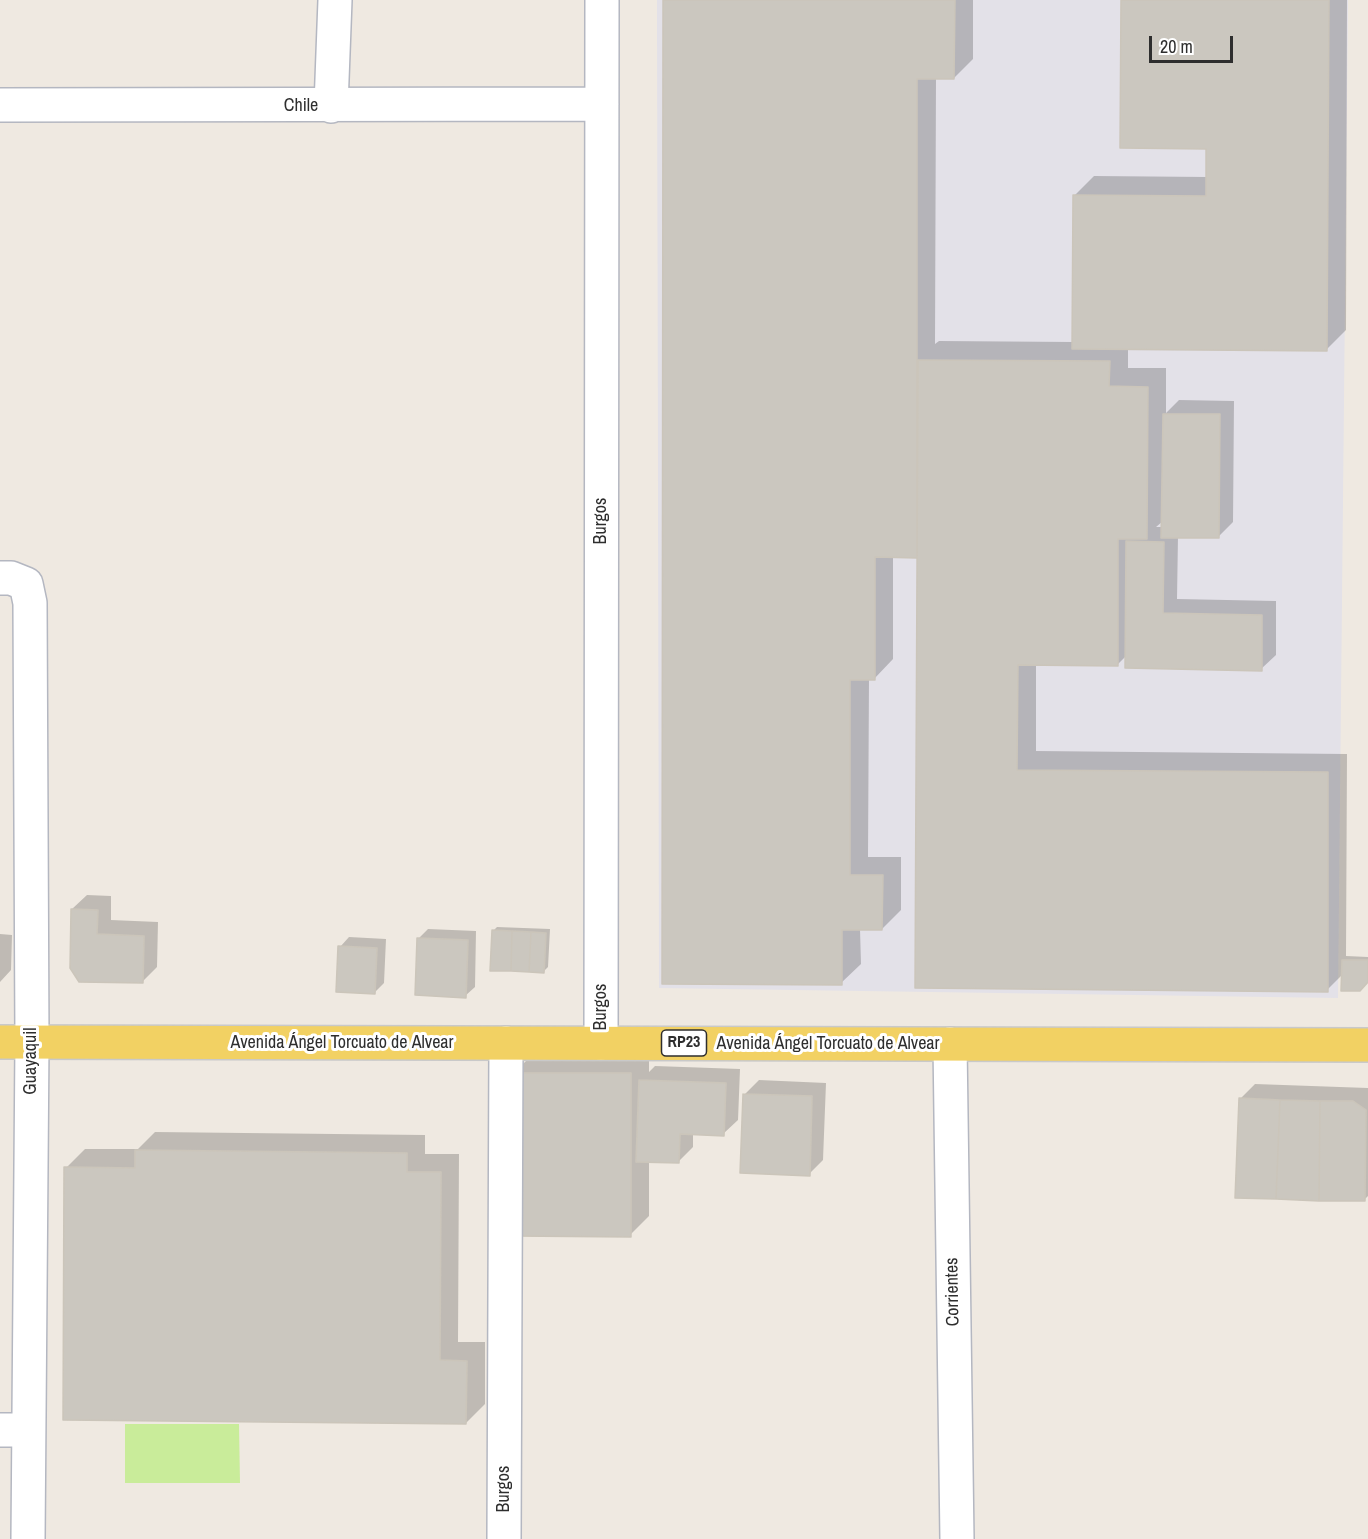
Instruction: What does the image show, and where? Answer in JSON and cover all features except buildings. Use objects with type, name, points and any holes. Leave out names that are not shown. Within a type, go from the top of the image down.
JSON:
[{"type":"main road","name":"Avenida Ángel Torcuato de Alvear","points":[[0,1042],[1368,1045]]},
{"type":"street","points":[[332,106],[335,0]]},
{"type":"street","name":"Burgos","points":[[601,1043],[602,0]]},
{"type":"street","name":"Chile","points":[[0,105],[602,105]]},
{"type":"street","name":"Guayaquil","points":[[13,581],[30,603],[32,1042],[14,1430],[28,1539]]},
{"type":"street","name":"Burgos","points":[[504,1539],[506,1043]]},
{"type":"street","name":"Corrientes","points":[[950,1044],[957,1539]]},
{"type":"shaded area","points":[[657,0],[1348,0],[1338,998],[659,988]]},
{"type":"green space","points":[[125,1424],[239,1424],[240,1483],[125,1483]]}]
